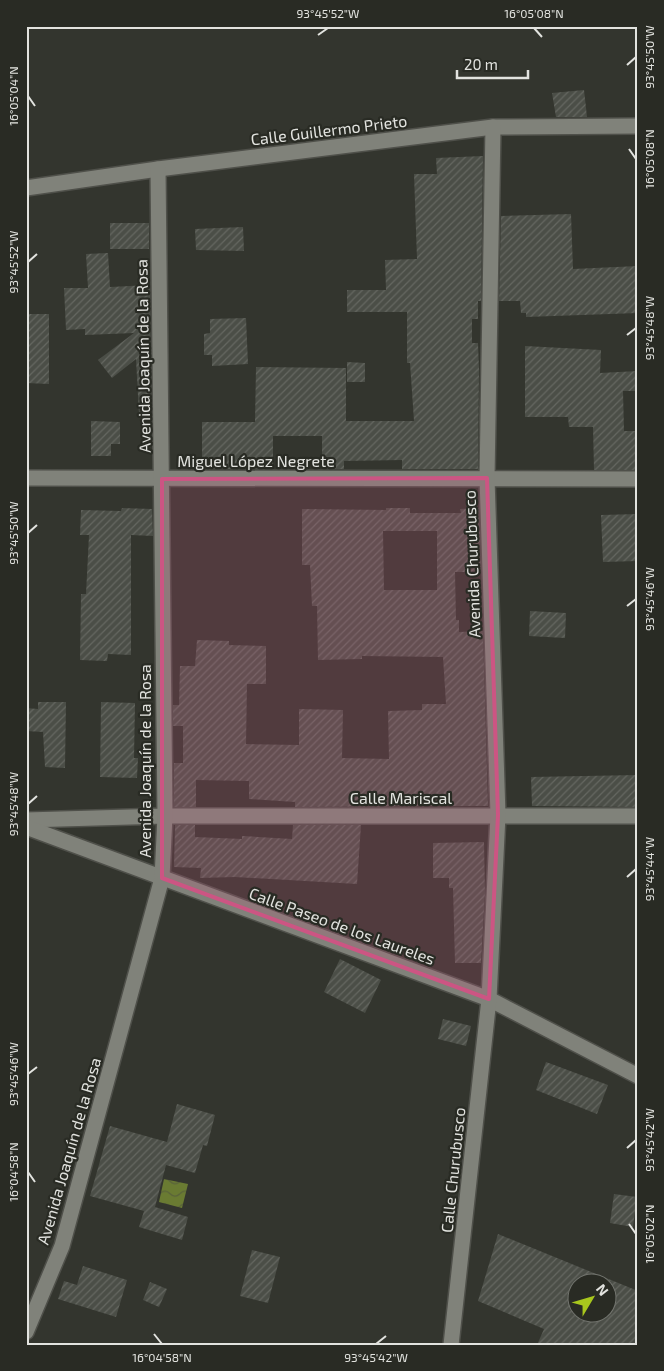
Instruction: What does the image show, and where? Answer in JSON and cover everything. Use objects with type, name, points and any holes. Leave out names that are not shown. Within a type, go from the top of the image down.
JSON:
[{"type":"street","name":"Calle Guillermo Prieto","points":[[26,188],[158,169],[494,127],[638,126]]},
{"type":"street","name":"Avenida Churubusco","points":[[490,999],[498,815],[487,478],[494,127]]},
{"type":"street","name":"Avenida Joaquín de la Rosa","points":[[26,1332],[62,1246],[162,878],[165,816],[158,169]]},
{"type":"street","name":"Miguel López Negrete","points":[[26,478],[638,479]]},
{"type":"street","name":"Calle Mariscal","points":[[26,820],[165,816],[638,816]]},
{"type":"street","name":"Calle Paseo de los Laureles","points":[[26,826],[490,999],[638,1076]]},
{"type":"street","name":"Calle Churubusco","points":[[451,1345],[490,999]]},
{"type":"highlighted area","points":[[487,478],[498,815],[489,999],[162,878],[162,479]]},
{"type":"water","points":[[164,1179],[188,1184],[182,1208],[159,1202]]},
{"type":"building","points":[[584,90],[587,117],[556,117],[552,93]]},
{"type":"building","points":[[483,156],[481,301],[478,301],[478,319],[472,319],[472,343],[478,343],[478,469],[402,469],[402,460],[344,461],[344,469],[322,469],[322,436],[273,436],[273,469],[202,469],[202,422],[255,422],[256,367],[346,368],[346,421],[414,421],[410,363],[407,363],[407,312],[347,312],[347,290],[386,290],[385,260],[417,259],[414,174],[437,174],[436,158]]},
{"type":"building","points":[[571,214],[573,269],[638,266],[638,313],[526,317],[526,313],[521,313],[520,301],[499,301],[501,216]]},
{"type":"building","points":[[110,223],[149,223],[149,249],[110,249]]},
{"type":"building","points":[[243,227],[244,251],[196,250],[195,229]]},
{"type":"building","points":[[108,253],[110,287],[150,285],[151,413],[139,414],[136,359],[112,378],[98,360],[134,333],[85,335],[85,329],[66,330],[64,288],[88,288],[86,254]]},
{"type":"building","points":[[26,314],[49,314],[49,384],[26,383]]},
{"type":"building","points":[[246,318],[248,364],[212,366],[212,355],[204,355],[204,334],[210,333],[210,319]]},
{"type":"building","points":[[525,346],[601,350],[600,373],[638,371],[638,391],[623,391],[624,431],[638,431],[638,470],[594,470],[593,427],[569,427],[568,417],[525,417]]},
{"type":"building","points":[[347,362],[365,363],[365,382],[347,382]]},
{"type":"building","points":[[91,421],[120,422],[120,444],[111,444],[111,456],[91,456]]},
{"type":"building","points":[[122,508],[152,509],[153,536],[131,535],[131,655],[108,654],[107,661],[80,660],[81,594],[86,594],[89,535],[80,535],[81,510],[121,511]]},
{"type":"building","points":[[386,508],[410,508],[410,513],[461,513],[460,509],[479,508],[481,572],[455,572],[456,620],[459,620],[459,632],[483,631],[488,806],[295,807],[295,802],[249,799],[249,781],[196,780],[196,807],[174,807],[174,763],[183,763],[183,726],[173,726],[173,705],[179,705],[180,666],[195,666],[197,640],[229,641],[229,645],[266,646],[266,684],[247,684],[246,744],[299,745],[299,709],[343,710],[342,758],[389,759],[388,711],[422,710],[422,704],[446,704],[443,657],[362,656],[362,659],[318,660],[317,606],[312,606],[310,565],[302,565],[302,509],[386,510]],"holes":[[[383,531],[437,531],[437,590],[384,590]]]},
{"type":"building","points":[[638,514],[638,561],[603,562],[601,515]]},
{"type":"building","points":[[530,611],[566,613],[565,638],[529,636]]},
{"type":"building","points":[[38,702],[66,702],[65,768],[45,767],[43,732],[26,731],[26,708],[38,709]]},
{"type":"building","points":[[101,702],[135,703],[134,758],[138,758],[137,778],[100,777]]},
{"type":"building","points":[[638,775],[638,807],[532,806],[531,777]]},
{"type":"building","points":[[175,825],[195,825],[195,837],[242,839],[242,836],[292,839],[293,825],[361,825],[357,884],[235,877],[200,878],[201,868],[174,867]]},
{"type":"building","points":[[484,842],[485,893],[481,963],[455,963],[453,888],[449,888],[449,878],[433,878],[433,843]]},
{"type":"building","points":[[340,959],[381,980],[365,1013],[324,992]]},
{"type":"building","points":[[443,1019],[471,1026],[466,1046],[438,1039]]},
{"type":"building","points":[[546,1062],[608,1085],[597,1114],[536,1090]]},
{"type":"building","points":[[177,1104],[215,1115],[207,1146],[203,1145],[195,1173],[166,1165],[155,1207],[188,1217],[182,1240],[139,1227],[144,1211],[90,1196],[110,1126],[167,1142]]},
{"type":"building","points":[[614,1194],[637,1197],[633,1227],[610,1223]]},
{"type":"building","points":[[498,1234],[596,1274],[566,1274],[566,1324],[616,1324],[616,1282],[638,1291],[638,1345],[537,1345],[544,1329],[478,1301]]},
{"type":"building","points":[[252,1250],[280,1257],[268,1303],[240,1296]]},
{"type":"building","points":[[83,1266],[127,1280],[116,1317],[58,1299],[64,1281],[77,1285]]},
{"type":"building","points":[[150,1282],[167,1289],[159,1307],[143,1300]]}]
